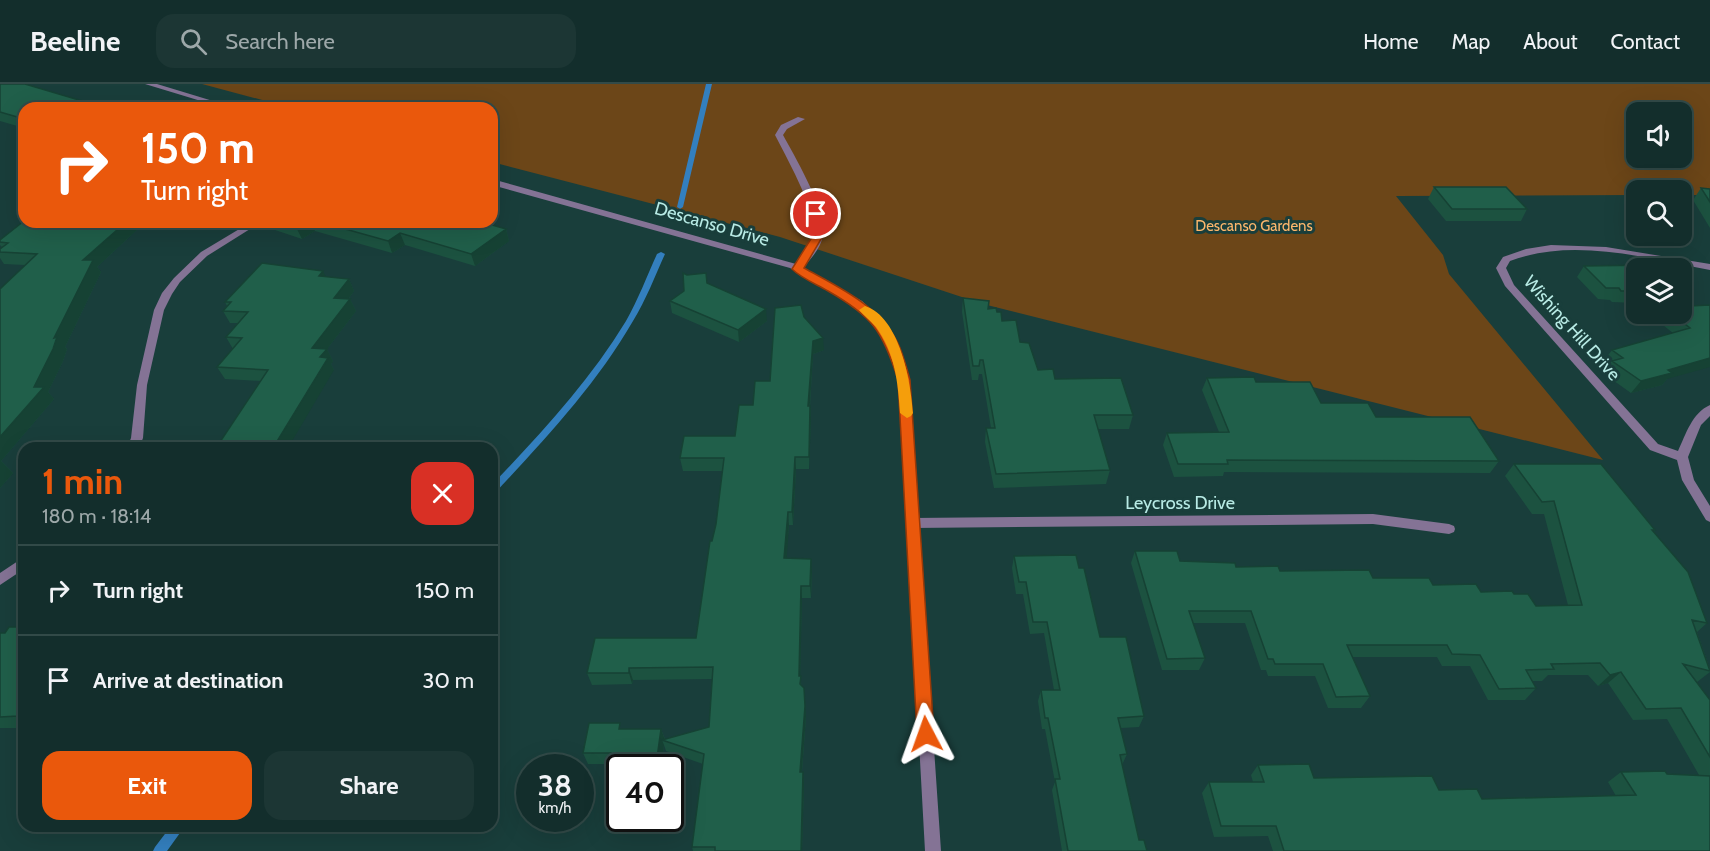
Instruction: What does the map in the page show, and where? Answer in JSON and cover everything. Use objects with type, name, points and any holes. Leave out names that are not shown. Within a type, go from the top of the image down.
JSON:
[{"type":"street","points":[[149,84],[211,102]]},
{"type":"street","points":[[797,269],[819,234],[816,214],[779,135],[784,127],[801,119]]},
{"type":"street","name":"Descanso Drive","points":[[498,184],[721,245],[797,269],[858,303],[879,323],[894,346],[904,380],[933,851]]},
{"type":"street","points":[[135,442],[142,385],[159,310],[167,293],[204,254],[247,228]]},
{"type":"street","name":"Wishing Hill Drive","points":[[1682,457],[1654,447],[1510,286],[1501,268],[1506,259],[1525,251],[1572,248],[1607,249],[1710,267]]},
{"type":"street","points":[[1710,408],[1696,423],[1682,457],[1688,480],[1710,517]]},
{"type":"street","name":"Leycross Drive","points":[[912,523],[1373,519],[1449,529]]},
{"type":"street","points":[[0,580],[18,566]]},
{"type":"green space","name":"Descanso Gardens","points":[[202,84],[1710,84],[1710,195],[1692,195],[1692,180],[1626,180],[1626,195],[1396,196],[1443,255],[1449,274],[1603,460],[983,304],[780,237],[498,164],[498,102],[270,102]]},
{"type":"building","points":[[0,84],[25,84],[86,102],[18,102],[18,117],[0,112]]},
{"type":"building","points":[[1434,187],[1506,187],[1527,209],[1452,209]]},
{"type":"building","points":[[1701,188],[1710,189],[1710,202]]},
{"type":"building","points":[[18,226],[18,228],[119,228],[83,260],[93,260],[54,338],[57,337],[53,349],[34,387],[44,387],[0,437],[0,289],[37,254],[0,252],[0,249],[8,243],[0,242]]},
{"type":"building","points":[[498,227],[506,229],[471,254],[400,233],[388,241],[341,228]]},
{"type":"building","points":[[262,263],[323,271],[319,276],[349,279],[334,298],[350,299],[312,348],[327,349],[320,357],[328,358],[277,442],[220,442],[268,370],[217,367],[242,338],[226,337],[248,312],[223,311],[231,302],[225,302]]},
{"type":"building","points":[[1626,265],[1626,291],[1621,291],[1619,288],[1606,288],[1584,266]]},
{"type":"building","points":[[683,273],[687,275],[706,273],[707,283],[766,309],[738,330],[670,301],[684,291]]},
{"type":"building","points":[[963,298],[989,301],[988,309],[996,308],[997,312],[1001,312],[1002,321],[1016,320],[1020,342],[1029,343],[1038,370],[1053,369],[1055,379],[1121,378],[1133,415],[1094,415],[1110,470],[996,474],[986,428],[995,428],[983,360],[980,360],[979,366],[973,366]]},
{"type":"building","points":[[801,305],[804,317],[823,338],[813,341],[808,406],[810,406],[809,457],[795,457],[792,512],[788,512],[784,558],[811,559],[810,586],[801,586],[799,676],[801,676],[800,684],[804,688],[805,706],[800,772],[803,772],[801,851],[715,851],[715,847],[692,847],[704,754],[662,740],[709,727],[713,667],[629,668],[629,673],[587,673],[595,638],[696,638],[710,541],[712,541],[716,524],[724,458],[680,458],[684,436],[735,436],[739,405],[753,405],[755,381],[770,381],[775,308]]},
{"type":"building","points":[[1710,305],[1710,358],[1668,370],[1672,373],[1641,381],[1612,361],[1623,358],[1612,350],[1690,328],[1685,324],[1692,324],[1692,306]]},
{"type":"building","points":[[1254,377],[1256,382],[1310,382],[1321,403],[1368,403],[1376,417],[1470,417],[1499,461],[1227,460],[1228,464],[1178,464],[1167,433],[1229,432],[1207,378]]},
{"type":"building","points":[[1514,464],[1601,464],[1688,572],[1707,623],[1692,620],[1710,671],[1683,664],[1710,700],[1710,757],[1681,708],[1646,709],[1621,672],[1610,675],[1600,663],[1551,664],[1554,669],[1526,670],[1536,688],[1499,689],[1480,655],[1452,654],[1447,645],[1347,645],[1370,696],[1336,697],[1323,664],[1275,664],[1273,659],[1268,659],[1251,611],[1189,611],[1205,658],[1167,659],[1135,551],[1177,551],[1180,561],[1235,563],[1236,567],[1278,566],[1280,571],[1369,570],[1373,578],[1429,578],[1433,585],[1476,584],[1481,592],[1512,591],[1514,594],[1528,594],[1536,606],[1582,605],[1554,501],[1542,502]]},
{"type":"building","points":[[1076,555],[1079,568],[1084,568],[1100,637],[1126,637],[1144,716],[1118,718],[1127,754],[1120,755],[1139,840],[1144,840],[1147,851],[1068,851],[1055,779],[1060,779],[1048,718],[1045,718],[1041,690],[1060,690],[1047,622],[1033,622],[1026,582],[1019,582],[1014,556]]},
{"type":"building","points":[[9,627],[18,627],[18,716],[0,717],[0,633],[5,633]]},
{"type":"building","points":[[589,723],[620,723],[619,729],[661,729],[658,754],[583,753]]},
{"type":"building","points":[[1309,764],[1314,778],[1432,776],[1439,790],[1477,789],[1482,799],[1636,795],[1621,772],[1665,771],[1667,774],[1710,776],[1710,851],[1284,851],[1276,826],[1221,826],[1209,782],[1264,782],[1258,765]]},
{"type":"waterway","points":[[680,207],[709,84]]},
{"type":"waterway","points":[[498,484],[583,388],[615,344],[630,320],[661,254]]},
{"type":"waterway","points":[[159,851],[174,832]]},
{"type":"slow traffic","points":[[865,310],[879,323],[894,346],[904,380],[907,413]]},
{"type":"route","points":[[816,214],[819,234],[797,269],[858,303],[879,323],[894,346],[904,380],[926,734]]}]
